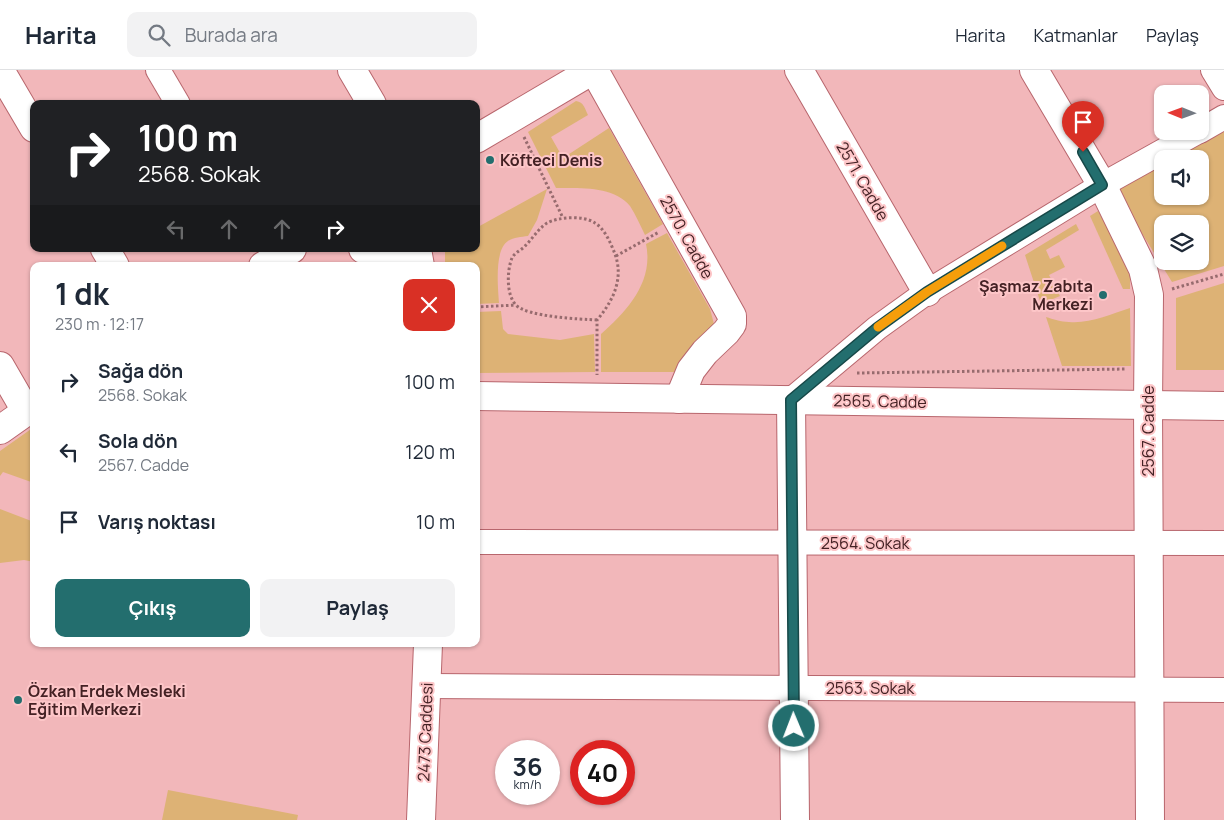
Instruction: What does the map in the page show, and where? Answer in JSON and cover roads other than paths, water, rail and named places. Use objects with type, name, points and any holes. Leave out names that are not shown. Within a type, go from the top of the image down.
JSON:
[{"type":"street","points":[[0,70],[30,121]]},
{"type":"street","points":[[158,70],[176,100]]},
{"type":"street","points":[[352,70],[370,100]]},
{"type":"street","name":"2571. Cadde","points":[[799,70],[927,292]]},
{"type":"street","name":"2567. Cadde","points":[[1034,70],[1102,185],[1143,269],[1150,295],[1148,405],[1150,820]]},
{"type":"street","points":[[1213,70],[1224,88]]},
{"type":"street","points":[[480,137],[588,71]]},
{"type":"street","name":"2570. Cadde","points":[[588,71],[732,316],[732,324],[726,332],[705,352],[691,370],[679,399]]},
{"type":"street","points":[[1209,126],[1224,117]]},
{"type":"street","points":[[795,820],[791,400],[877,328],[927,292],[1102,185],[1184,140]]},
{"type":"street","points":[[372,252],[396,262]]},
{"type":"street","points":[[0,366],[30,408],[0,430]]},
{"type":"street","name":"2565. Cadde","points":[[480,396],[1224,406]]},
{"type":"street","name":"2564. Sokak","points":[[480,542],[1224,543]]},
{"type":"street","name":"2473 Caddesi","points":[[421,820],[428,647]]},
{"type":"street","name":"2563. Sokak","points":[[427,686],[1224,690]]},
{"type":"place","name":"Köfteci Denis","points":[[490,160]]},
{"type":"place","name":"Şaşmaz Zabıta Merkezi","points":[[1103,295]]},
{"type":"place","name":"Özkan Erdek Mesleki Eğitim Merkezi","points":[[18,700]]}]
